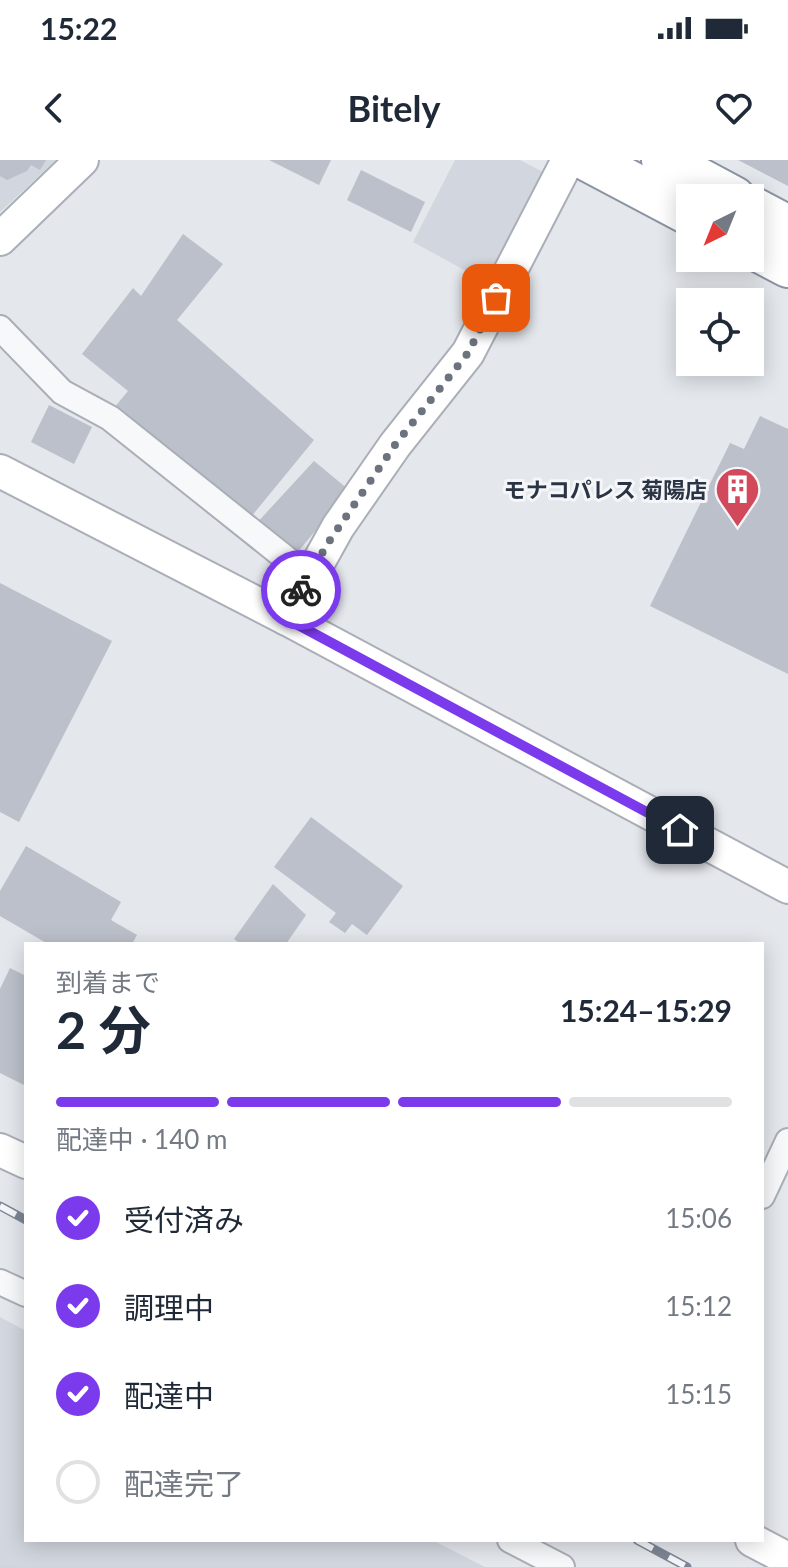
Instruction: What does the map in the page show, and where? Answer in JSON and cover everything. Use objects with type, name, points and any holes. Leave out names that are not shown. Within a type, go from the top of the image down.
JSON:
[{"type":"highway","points":[[588,160],[676,207]]},
{"type":"highway","points":[[663,160],[708,184]]},
{"type":"highway","points":[[764,214],[788,227]]},
{"type":"highway","points":[[764,253],[788,266]]},
{"type":"street","points":[[0,239],[82,160]]},
{"type":"street","points":[[287,619],[308,576],[395,445],[468,353],[568,160]]},
{"type":"street","points":[[0,328],[62,392],[110,418],[308,576]]},
{"type":"street","points":[[0,471],[287,619],[788,887]]},
{"type":"street","points":[[764,1192],[788,1141]]},
{"type":"street","points":[[0,1150],[24,1161]]},
{"type":"street","points":[[0,1282],[24,1293]]},
{"type":"street","points":[[514,1542],[562,1567]]},
{"type":"street","points":[[756,1542],[788,1559]]},
{"type":"shaded area","points":[[0,160],[56,160],[0,212]]},
{"type":"shaded area","points":[[455,160],[520,160],[547,174],[490,284],[413,242]]},
{"type":"shaded area","points":[[0,1317],[24,1330],[24,1542],[436,1542],[485,1567],[0,1567]]},
{"type":"building","points":[[0,160],[46,160],[40,170],[31,165],[27,171],[7,180],[0,176]]},
{"type":"building","points":[[269,160],[331,160],[319,185]]},
{"type":"building","points":[[738,160],[788,160],[788,186]]},
{"type":"building","points":[[361,170],[425,202],[411,232],[347,200]]},
{"type":"building","points":[[183,234],[223,264],[177,320],[314,440],[246,523],[109,414],[128,391],[82,354],[133,288],[141,296]]},
{"type":"building","points":[[49,405],[92,427],[74,464],[31,442]]},
{"type":"building","name":"モナコパレス 菊陽店","points":[[760,416],[788,429],[788,674],[650,606],[730,443],[744,449]]},
{"type":"building","points":[[314,461],[349,490],[292,559],[254,526]]},
{"type":"building","points":[[0,583],[112,641],[19,822],[0,812]]},
{"type":"building","points":[[311,817],[403,886],[367,935],[352,924],[345,933],[329,922],[336,913],[274,867]]},
{"type":"building","points":[[26,846],[121,902],[111,920],[137,935],[133,942],[45,942],[0,916],[0,891]]},
{"type":"building","points":[[273,884],[306,915],[287,942],[238,942],[234,939]]},
{"type":"building","points":[[10,968],[24,975],[24,1085],[0,1073],[0,989]]},
{"type":"railway","points":[[0,1206],[24,1219]]},
{"type":"railway","points":[[641,1542],[687,1567]]},
{"type":"way so far","points":[[301,590],[328,543],[395,445],[468,353],[496,298]]},
{"type":"place","name":"モナコパレス 菊陽店","points":[[738,528]]},
{"type":"route","points":[[301,590],[287,619],[680,830]]}]
